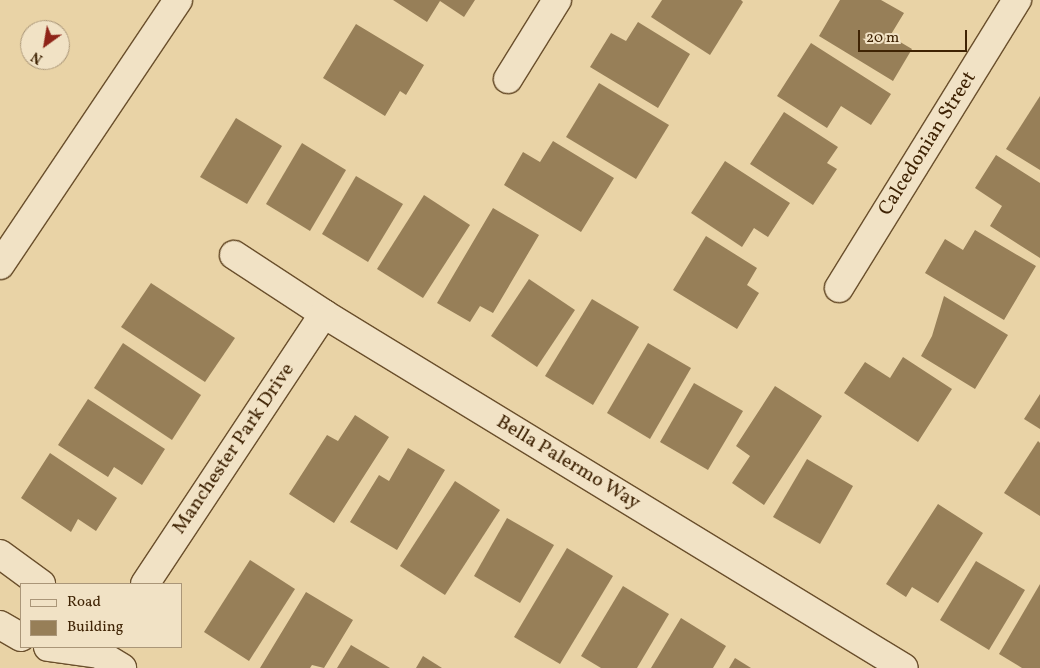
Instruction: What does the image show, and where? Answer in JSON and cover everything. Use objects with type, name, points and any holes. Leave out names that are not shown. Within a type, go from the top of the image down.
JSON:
[{"type":"street","points":[[0,265],[178,0]]},
{"type":"street","points":[[508,79],[557,0]]},
{"type":"street","name":"Calcedonian Street","points":[[839,288],[1017,0]]},
{"type":"street","name":"Bella Palermo Way","points":[[234,255],[324,314],[904,668]]},
{"type":"street","name":"Manchester Park Drive","points":[[146,583],[324,314]]},
{"type":"street","points":[[0,554],[40,583]]},
{"type":"street","points":[[0,625],[20,636]]},
{"type":"street","points":[[55,648],[96,654],[122,668]]},
{"type":"building","points":[[393,0],[475,0],[464,17],[440,1],[427,22]]},
{"type":"building","points":[[662,0],[741,0],[743,2],[710,55],[651,17]]},
{"type":"building","points":[[840,0],[881,0],[904,13],[890,36],[912,49],[893,81],[819,36]]},
{"type":"building","points":[[638,22],[690,54],[658,108],[590,67],[611,33],[626,41]]},
{"type":"building","points":[[356,24],[424,65],[406,95],[400,91],[385,116],[323,78]]},
{"type":"building","points":[[811,43],[891,94],[871,125],[841,106],[827,128],[777,96]]},
{"type":"building","points":[[599,83],[669,125],[636,179],[566,137]]},
{"type":"building","points":[[1040,96],[1040,170],[1006,149]]},
{"type":"building","points":[[784,112],[838,147],[827,163],[837,169],[813,205],[750,164]]},
{"type":"building","points":[[236,118],[282,146],[247,204],[200,177]]},
{"type":"building","points":[[553,141],[614,178],[581,232],[504,185],[523,152],[540,162]]},
{"type":"building","points":[[302,143],[346,170],[310,231],[266,204]]},
{"type":"building","points":[[996,155],[1040,183],[1040,258],[990,226],[1002,206],[975,188]]},
{"type":"building","points":[[725,161],[790,203],[768,237],[754,228],[742,247],[691,213]]},
{"type":"building","points":[[356,176],[403,204],[368,262],[322,234]]},
{"type":"building","points":[[424,195],[470,225],[423,298],[377,269]]},
{"type":"building","points":[[493,208],[539,235],[493,313],[480,306],[470,322],[437,303]]},
{"type":"building","points":[[975,230],[1036,266],[1004,320],[925,273],[945,239],[963,250]]},
{"type":"building","points":[[706,236],[757,268],[747,285],[759,293],[737,329],[673,290]]},
{"type":"building","points":[[529,279],[575,310],[537,367],[491,336]]},
{"type":"building","points":[[151,283],[235,338],[205,382],[121,327]]},
{"type":"building","points":[[944,296],[1008,335],[975,389],[921,356],[932,336]]},
{"type":"building","points":[[592,299],[639,327],[593,405],[545,376]]},
{"type":"building","points":[[123,343],[201,395],[172,440],[94,388]]},
{"type":"building","points":[[648,343],[691,368],[650,439],[607,413]]},
{"type":"building","points":[[903,357],[952,389],[918,442],[844,393],[865,362],[890,378]]},
{"type":"building","points":[[694,383],[743,411],[708,470],[660,442]]},
{"type":"building","points":[[775,386],[822,416],[764,505],[732,483],[750,456],[736,446]]},
{"type":"building","points":[[1040,394],[1040,429],[1024,419]]},
{"type":"building","points":[[88,399],[165,449],[142,485],[114,467],[108,477],[58,445]]},
{"type":"building","points":[[355,415],[389,437],[334,523],[289,494],[327,435],[338,441]]},
{"type":"building","points":[[1038,441],[1040,443],[1040,516],[1004,493]]},
{"type":"building","points":[[408,448],[445,470],[397,550],[350,522],[379,475],[389,481]]},
{"type":"building","points":[[50,453],[117,498],[96,531],[78,519],[71,532],[21,498]]},
{"type":"building","points":[[807,459],[853,486],[820,544],[773,517]]},
{"type":"building","points":[[455,481],[500,510],[445,595],[400,566]]},
{"type":"building","points":[[938,504],[983,533],[938,603],[912,587],[906,597],[886,584]]},
{"type":"building","points":[[507,518],[554,545],[520,603],[474,576]]},
{"type":"building","points":[[567,548],[613,576],[560,664],[514,637]]},
{"type":"building","points":[[250,560],[295,589],[249,661],[204,632]]},
{"type":"building","points":[[976,561],[1025,590],[989,650],[940,620]]},
{"type":"building","points":[[1040,584],[1040,668],[1022,668],[999,654]]},
{"type":"building","points":[[623,586],[669,614],[637,668],[601,668],[581,656]]},
{"type":"building","points":[[306,592],[353,620],[324,668],[312,665],[310,668],[260,668]]},
{"type":"building","points":[[681,618],[726,646],[713,668],[651,668]]},
{"type":"building","points":[[351,645],[390,668],[337,668]]},
{"type":"building","points":[[423,656],[442,668],[416,668]]},
{"type":"building","points":[[735,658],[751,668],[729,668]]}]
